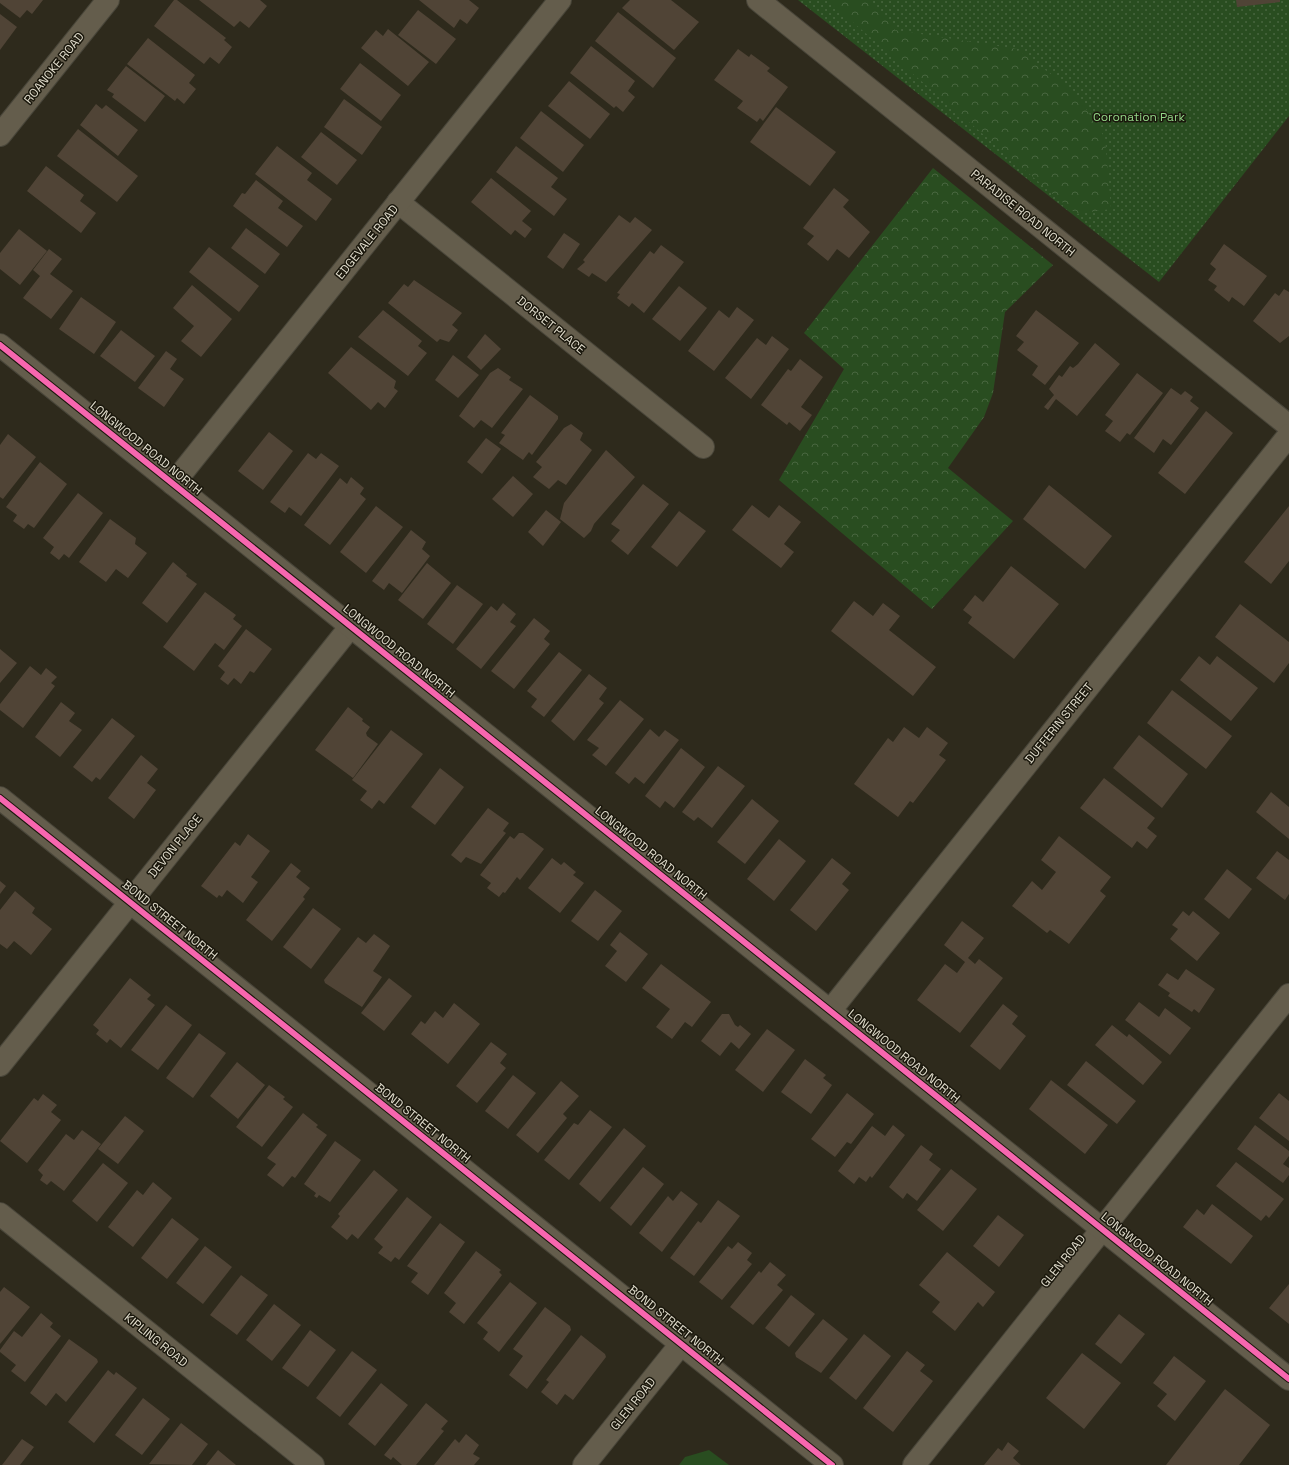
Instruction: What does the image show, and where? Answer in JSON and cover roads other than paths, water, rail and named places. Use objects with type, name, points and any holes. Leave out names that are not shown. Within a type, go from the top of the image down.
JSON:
[{"type":"street","name":"ROANOKE ROAD","points":[[0,135],[108,0]]},
{"type":"street","name":"EDGEVALE ROAD","points":[[174,484],[560,0]]},
{"type":"street","name":"PARADISE ROAD NORTH","points":[[758,0],[1289,426]]},
{"type":"street","name":"DORSET PLACE","points":[[398,202],[703,447]]},
{"type":"street","name":"LONGWOOD ROAD NORTH","points":[[0,345],[1289,1379]]},
{"type":"street","name":"DUFFERIN STREET","points":[[830,1010],[1289,435]]},
{"type":"street","name":"DEVON PLACE","points":[[0,1065],[351,626]]},
{"type":"street","name":"BOND STREET NORTH","points":[[0,798],[832,1465]]},
{"type":"street","name":"GLEN ROAD","points":[[914,1465],[1289,995]]},
{"type":"street","name":"KIPLING ROAD","points":[[0,1214],[313,1465]]},
{"type":"street","name":"GLEN ROAD","points":[[584,1465],[681,1344]]},
{"type":"park label","name":"Coronation Park","points":[[1139,117]]}]
